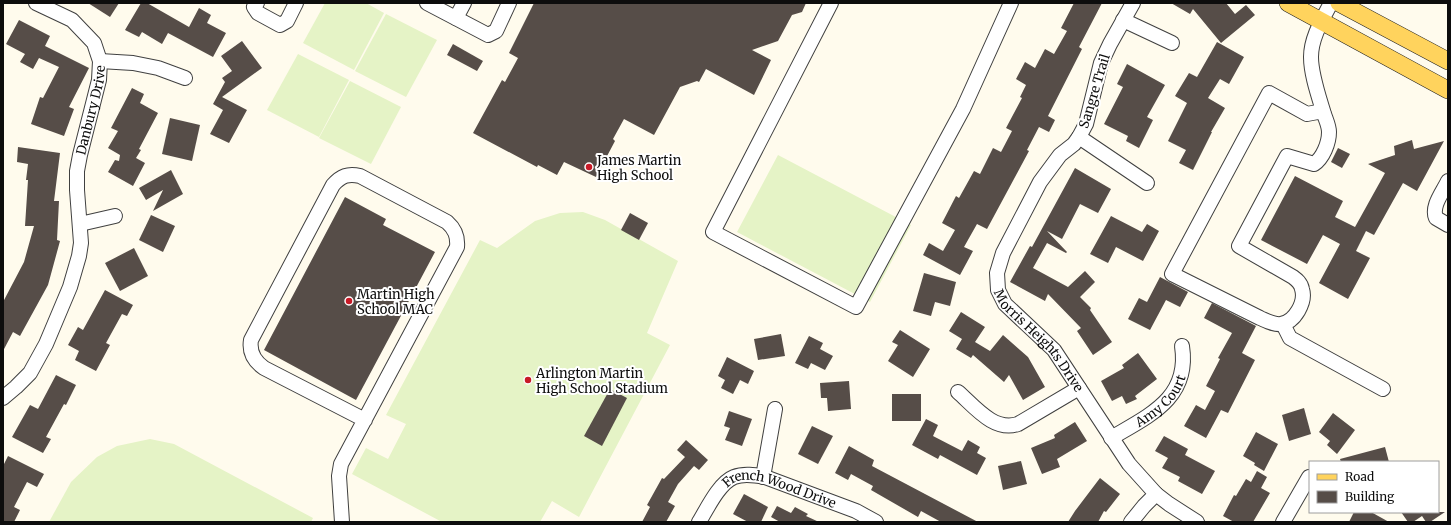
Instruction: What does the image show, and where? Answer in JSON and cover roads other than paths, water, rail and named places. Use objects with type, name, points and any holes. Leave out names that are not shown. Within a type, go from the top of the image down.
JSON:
[{"type":"main road","points":[[1288,3],[1448,90]]},
{"type":"main road","points":[[1339,3],[1448,61]]},
{"type":"street","name":"Danbury Drive","points":[[3,398],[30,373],[46,344],[70,287],[79,256],[81,243],[77,171],[99,80],[100,61],[94,43],[72,20],[36,3]]},
{"type":"street","points":[[257,3],[254,7],[258,13],[280,25],[287,21],[296,3]]},
{"type":"street","points":[[427,3],[488,36],[496,31],[509,3]]},
{"type":"street","points":[[456,18],[464,3]]},
{"type":"street","points":[[831,3],[713,232],[856,307],[963,109],[1012,3]]},
{"type":"street","name":"Sangre Trail","points":[[1079,137],[1086,124],[1101,63],[1133,3]]},
{"type":"street","points":[[1323,111],[1307,114],[1269,93],[1172,274],[1275,324],[1283,324],[1294,316],[1302,301],[1303,290],[1300,282],[1293,276],[1239,246],[1287,156],[1314,164],[1319,161],[1324,152],[1329,131],[1314,75],[1311,57],[1314,39],[1321,21],[1331,3]]},
{"type":"street","points":[[1123,20],[1172,43]]},
{"type":"street","points":[[100,61],[132,63],[158,68],[186,78]]},
{"type":"street","points":[[1079,137],[1147,183]]},
{"type":"street","name":"Morris Heights Drive","points":[[1079,137],[1074,144],[1060,155],[1040,182],[1003,253],[997,273],[998,290],[1005,304],[1054,350],[1129,464],[1156,494],[1197,522]]},
{"type":"street","points":[[342,522],[338,476],[341,464],[365,420],[457,247],[458,239],[452,227],[446,222],[360,176],[347,174],[341,177],[333,185],[251,340],[250,346],[256,363],[365,420]]},
{"type":"street","points":[[1446,190],[1435,208],[1434,214],[1436,218],[1448,225]]},
{"type":"street","points":[[80,224],[115,216]]},
{"type":"street","points":[[1283,324],[1290,338],[1383,389]]},
{"type":"street","name":"Amy Court","points":[[1111,438],[1151,415],[1173,393],[1181,378],[1183,369],[1184,357],[1182,346]]},
{"type":"street","points":[[958,392],[993,422],[1002,426],[1012,427],[1079,388]]},
{"type":"street","points":[[763,477],[775,409]]},
{"type":"street","name":"French Wood Drive","points":[[699,522],[716,492],[732,477],[753,475],[763,477],[856,511],[876,522]]},
{"type":"street","points":[[1284,522],[1309,477]]},
{"type":"street","points":[[1131,522],[1156,494]]},
{"type":"place","name":"James Martin High School","points":[[589,167]]},
{"type":"place","name":"Martin High School MAC","points":[[349,301]]},
{"type":"place","name":"Arlington Martin High School Stadium","points":[[528,380]]}]
